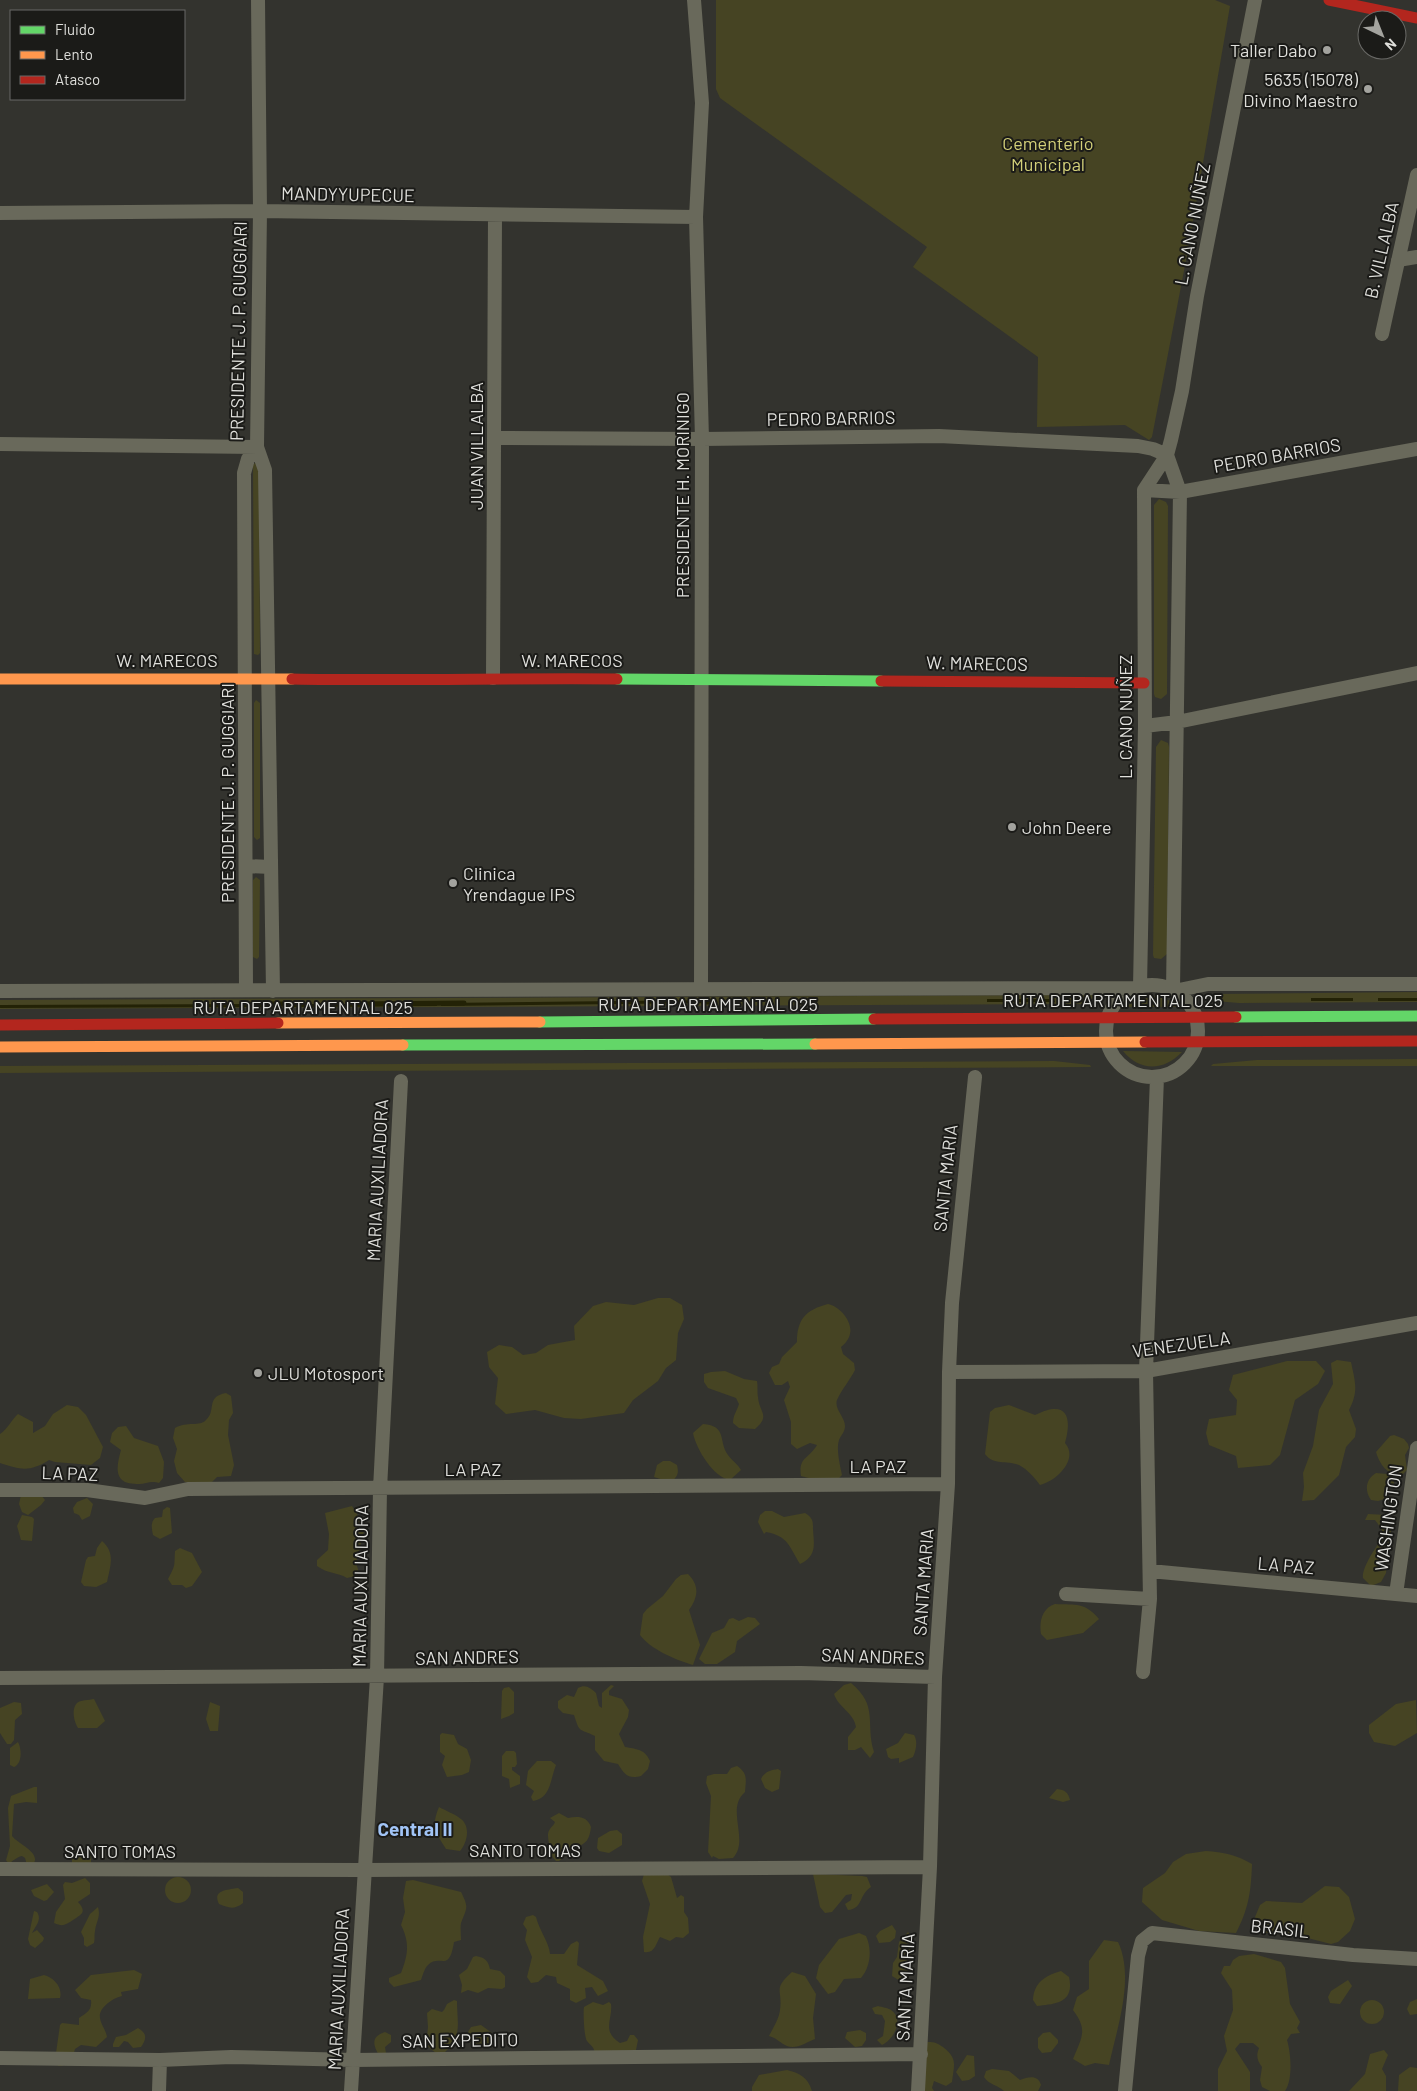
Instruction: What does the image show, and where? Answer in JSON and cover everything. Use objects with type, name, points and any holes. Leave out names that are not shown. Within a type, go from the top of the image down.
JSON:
[{"type":"main road","points":[[1329,0],[1417,18]]},
{"type":"main road","name":"W. MARECOS","points":[[0,679],[269,678],[391,681],[493,678],[1144,683]]},
{"type":"main road","name":"RUTA DEPARTAMENTAL 025","points":[[0,1025],[422,1024],[1417,1016]]},
{"type":"main road","points":[[0,1047],[1417,1041]]},
{"type":"street","name":"PRESIDENTE J. P. GUGGIARI","points":[[246,990],[244,473],[248,459],[257,447],[260,211],[258,0]]},
{"type":"street","name":"PRESIDENTE H. MORINIGO","points":[[694,0],[702,103],[696,217],[702,439],[701,990]]},
{"type":"street","name":"L. CANO NUÑEZ","points":[[1139,987],[1145,726],[1144,490],[1167,455],[1182,391],[1197,296],[1255,0]]},
{"type":"street","name":"B. VILLALBA","points":[[1382,334],[1417,175]]},
{"type":"street","name":"MANDYYUPECUE","points":[[0,214],[260,211],[696,217]]},
{"type":"street","name":"JUAN VILLALBA","points":[[493,678],[495,215]]},
{"type":"street","points":[[1398,260],[1417,257]]},
{"type":"street","name":"PEDRO BARRIOS","points":[[494,438],[702,439],[939,436],[1138,446],[1153,449],[1167,455]]},
{"type":"street","points":[[0,444],[257,447],[265,470],[273,991]]},
{"type":"street","name":"PEDRO BARRIOS","points":[[1144,490],[1180,492],[1417,449]]},
{"type":"street","points":[[1167,455],[1180,492],[1174,990]]},
{"type":"street","points":[[1145,726],[1177,722],[1417,673]]},
{"type":"street","points":[[246,866],[271,867]]},
{"type":"street","points":[[0,990],[701,990],[1158,986],[1174,990],[1208,984],[1417,984]]},
{"type":"street","points":[[1139,987],[1126,993],[1116,1003],[1108,1018],[1107,1042],[1112,1054],[1128,1071],[1140,1076],[1157,1077],[1172,1072],[1183,1065],[1192,1054],[1197,1042],[1198,1025],[1196,1017],[1191,1006],[1174,990]]},
{"type":"street","name":"SANTA MARIA","points":[[918,2091],[930,1867],[935,1677],[948,1484],[952,1303],[974,1077]]},
{"type":"street","points":[[1143,1672],[1150,1599],[1146,1370],[1157,1077]]},
{"type":"street","name":"MARIA AUXILIADORA","points":[[351,2091],[377,1677],[380,1489],[401,1081]]},
{"type":"street","name":"VENEZUELA","points":[[949,1372],[1146,1370],[1417,1322]]},
{"type":"street","name":"WASHINGTON","points":[[1396,1594],[1417,1448]]},
{"type":"street","name":"LA PAZ","points":[[0,1490],[87,1490],[145,1498],[188,1489],[948,1484]]},
{"type":"street","name":"LA PAZ","points":[[1150,1571],[1417,1596]]},
{"type":"street","points":[[1066,1594],[1150,1599]]},
{"type":"street","name":"SAN ANDRES","points":[[0,1678],[801,1673],[935,1677]]},
{"type":"street","name":"SANTO TOMAS","points":[[0,1869],[364,1870],[930,1867]]},
{"type":"street","name":"BRASIL","points":[[1125,2091],[1138,1956],[1142,1941],[1152,1933],[1353,1955],[1417,1959]]},
{"type":"street","name":"SAN EXPEDITO","points":[[0,2058],[160,2060],[230,2057],[353,2060],[921,2054]]},
{"type":"street","points":[[159,2091],[160,2060]]},
{"type":"green space","name":"Cementerio Municipal","points":[[716,0],[1215,0],[1230,6],[1188,250],[1152,437],[1149,440],[1125,425],[1037,427],[1038,357],[913,267],[927,247],[720,98],[716,89]]},
{"type":"green space","points":[[256,462],[259,465],[260,653],[258,655],[254,654],[253,465]]},
{"type":"green space","points":[[1159,499],[1166,502],[1168,506],[1167,694],[1161,699],[1155,697],[1154,694],[1154,505]]},
{"type":"green space","points":[[256,700],[260,703],[260,838],[257,840],[254,837],[254,703]]},
{"type":"green space","points":[[1161,740],[1168,743],[1169,747],[1167,954],[1161,959],[1154,958],[1153,955],[1156,747]]},
{"type":"green space","points":[[256,877],[260,880],[259,957],[257,959],[253,957],[253,880]]},
{"type":"green space","points":[[1417,992],[1417,1002],[1239,1003],[1215,1001],[1212,998],[1217,994]]},
{"type":"green space","points":[[1092,995],[1094,998],[1082,1004],[0,1009],[0,1000]]},
{"type":"green space","points":[[1148,996],[1164,999],[1178,1007],[1126,1007],[1137,999]]},
{"type":"green space","points":[[1123,1051],[1182,1052],[1168,1063],[1160,1066],[1144,1066],[1130,1058]]},
{"type":"green space","points":[[1417,1059],[1417,1066],[1211,1066],[1213,1064],[1257,1060]]},
{"type":"green space","points":[[1054,1061],[1090,1065],[1091,1067],[0,1073],[0,1066]]},
{"type":"green space","points":[[658,1298],[670,1298],[682,1305],[684,1319],[678,1333],[676,1360],[666,1368],[658,1381],[633,1400],[624,1413],[581,1419],[564,1418],[535,1410],[506,1414],[495,1404],[498,1378],[489,1367],[487,1352],[499,1345],[512,1347],[523,1355],[536,1353],[548,1345],[575,1340],[574,1326],[593,1306],[606,1302],[634,1305]]},
{"type":"green space","points":[[828,1304],[841,1311],[847,1319],[850,1329],[849,1336],[841,1347],[843,1354],[854,1363],[855,1370],[836,1403],[845,1426],[838,1444],[842,1475],[837,1480],[816,1480],[801,1476],[800,1470],[803,1462],[817,1445],[810,1443],[797,1449],[791,1444],[791,1422],[784,1400],[790,1387],[788,1381],[782,1385],[775,1385],[769,1373],[772,1367],[779,1364],[782,1357],[797,1342],[797,1334],[804,1317],[813,1309]]},
{"type":"green space","points":[[1337,1360],[1351,1362],[1355,1392],[1349,1410],[1356,1429],[1355,1437],[1346,1447],[1339,1475],[1314,1500],[1302,1501],[1303,1473],[1313,1446],[1319,1410],[1333,1384],[1331,1363]]},
{"type":"green space","points":[[1287,1361],[1316,1361],[1325,1371],[1318,1384],[1295,1400],[1280,1455],[1270,1465],[1238,1468],[1236,1456],[1209,1445],[1206,1433],[1209,1419],[1236,1415],[1237,1400],[1229,1390],[1233,1375]]},
{"type":"green space","points":[[725,1371],[744,1379],[757,1381],[763,1417],[760,1425],[755,1429],[739,1428],[733,1423],[739,1404],[736,1398],[708,1388],[704,1382],[704,1374]]},
{"type":"green space","points":[[226,1393],[231,1396],[233,1413],[229,1420],[228,1435],[234,1465],[231,1476],[217,1477],[212,1482],[185,1482],[177,1473],[174,1461],[177,1449],[173,1438],[175,1428],[197,1424],[206,1420],[211,1412],[213,1401]]},
{"type":"green space","points":[[67,1405],[78,1407],[86,1415],[103,1447],[100,1458],[91,1465],[49,1460],[36,1467],[25,1469],[0,1463],[0,1434],[18,1414],[33,1422],[33,1433],[45,1426],[53,1414]]},
{"type":"green space","points":[[1009,1405],[1035,1415],[1053,1409],[1060,1410],[1067,1417],[1068,1424],[1065,1443],[1069,1449],[1068,1462],[1059,1474],[1047,1483],[1040,1485],[1031,1474],[1019,1465],[992,1460],[985,1454],[990,1412],[995,1408]]},
{"type":"green space","points":[[703,1424],[711,1425],[719,1431],[725,1450],[741,1470],[730,1480],[718,1474],[712,1468],[698,1447],[693,1433]]},
{"type":"green space","points":[[126,1426],[134,1438],[158,1446],[164,1462],[163,1478],[159,1483],[131,1484],[125,1482],[118,1474],[121,1450],[110,1442],[112,1433],[118,1427]]},
{"type":"green space","points":[[1394,1435],[1404,1439],[1409,1448],[1405,1455],[1407,1470],[1402,1475],[1388,1471],[1376,1452],[1390,1436]]},
{"type":"green space","points":[[663,1461],[670,1461],[677,1465],[677,1475],[670,1482],[654,1477],[657,1465]]},
{"type":"green space","points":[[1376,1473],[1387,1474],[1394,1482],[1394,1485],[1388,1489],[1385,1499],[1378,1501],[1371,1500],[1367,1492],[1368,1482]]},
{"type":"green space","points":[[21,1495],[41,1495],[45,1500],[28,1515],[22,1512],[19,1504]]},
{"type":"green space","points":[[87,1498],[93,1504],[90,1516],[82,1520],[79,1515],[74,1513],[73,1508],[77,1502]]},
{"type":"green space","points":[[352,1506],[365,1527],[356,1563],[360,1575],[347,1578],[321,1569],[317,1566],[317,1560],[328,1550],[329,1534],[325,1513]]},
{"type":"green space","points":[[167,1507],[170,1508],[172,1533],[160,1539],[153,1535],[152,1524],[155,1518],[162,1517],[163,1510]]},
{"type":"green space","points":[[765,1511],[772,1511],[784,1517],[805,1513],[811,1518],[814,1540],[813,1550],[812,1554],[805,1561],[800,1564],[784,1539],[766,1532],[764,1534],[758,1522],[760,1515]]},
{"type":"green space","points":[[1368,1514],[1387,1515],[1392,1523],[1386,1573],[1381,1582],[1371,1586],[1363,1578],[1364,1569],[1377,1545],[1384,1537],[1381,1528],[1375,1520],[1365,1520]]},
{"type":"green space","points":[[22,1515],[34,1519],[32,1541],[21,1540],[17,1526]]},
{"type":"green space","points":[[102,1541],[111,1555],[107,1582],[96,1587],[84,1586],[81,1582],[86,1560],[88,1557],[95,1556],[97,1548]]},
{"type":"green space","points":[[180,1548],[192,1553],[202,1572],[192,1586],[186,1588],[182,1585],[172,1585],[168,1579],[174,1565],[175,1551]]},
{"type":"green space","points":[[688,1574],[696,1587],[696,1596],[689,1610],[700,1645],[693,1665],[671,1657],[650,1645],[640,1635],[643,1614],[663,1596],[676,1579],[681,1575]]},
{"type":"green space","points":[[1055,1604],[1084,1607],[1099,1619],[1083,1633],[1047,1640],[1041,1634],[1041,1620],[1044,1612]]},
{"type":"green space","points":[[748,1617],[755,1618],[760,1624],[737,1641],[735,1652],[717,1664],[705,1664],[699,1659],[712,1633],[724,1628],[729,1619],[733,1618],[739,1621]]},
{"type":"green space","points":[[851,1683],[860,1691],[868,1707],[874,1752],[870,1758],[861,1747],[855,1750],[848,1750],[848,1737],[856,1727],[855,1722],[834,1694],[844,1685]]},
{"type":"green space","points":[[611,1685],[614,1686],[609,1691],[609,1695],[622,1699],[629,1710],[628,1717],[619,1734],[625,1747],[643,1752],[650,1761],[648,1769],[641,1776],[630,1776],[618,1764],[604,1761],[595,1750],[595,1736],[581,1730],[574,1715],[563,1713],[558,1708],[558,1701],[567,1695],[574,1697],[578,1688],[583,1686],[590,1688],[596,1693],[599,1706],[602,1708],[602,1693]]},
{"type":"green space","points":[[509,1687],[514,1692],[514,1713],[501,1719],[502,1691],[504,1688]]},
{"type":"green space","points":[[94,1699],[105,1721],[97,1728],[78,1728],[74,1715],[75,1706],[80,1701]]},
{"type":"green space","points":[[1416,1700],[1417,1733],[1395,1746],[1374,1742],[1369,1733],[1369,1725],[1396,1704]]},
{"type":"green space","points":[[14,1702],[21,1703],[22,1714],[15,1720],[14,1740],[11,1744],[7,1744],[0,1733],[0,1708]]},
{"type":"green space","points":[[210,1702],[220,1706],[218,1731],[210,1731],[206,1719]]},
{"type":"green space","points":[[442,1733],[454,1735],[458,1744],[467,1749],[471,1760],[469,1772],[447,1777],[442,1765],[445,1756],[440,1752],[440,1735]]},
{"type":"green space","points":[[905,1733],[914,1735],[916,1749],[913,1757],[899,1763],[899,1758],[891,1759],[888,1757],[886,1749],[898,1743]]},
{"type":"green space","points":[[18,1742],[20,1748],[19,1763],[14,1767],[10,1765],[10,1748]]},
{"type":"green space","points":[[506,1751],[514,1751],[516,1753],[517,1764],[515,1767],[512,1767],[512,1770],[520,1776],[520,1784],[510,1788],[509,1779],[502,1776],[502,1756]]},
{"type":"green space","points":[[537,1761],[551,1761],[556,1765],[547,1792],[539,1799],[533,1801],[531,1797],[534,1791],[526,1785],[528,1771]]},
{"type":"green space","points":[[737,1766],[745,1774],[746,1780],[745,1792],[739,1799],[737,1807],[738,1851],[733,1858],[719,1859],[713,1856],[712,1858],[708,1852],[711,1796],[706,1783],[707,1776],[727,1774],[731,1768]]},
{"type":"green space","points":[[778,1769],[781,1771],[779,1789],[772,1792],[765,1788],[761,1779],[768,1772]]},
{"type":"green space","points":[[37,1787],[37,1803],[14,1804],[12,1836],[34,1855],[34,1863],[27,1865],[25,1858],[22,1856],[8,1863],[6,1860],[10,1846],[8,1808],[11,1796]]},
{"type":"green space","points":[[1057,1789],[1066,1792],[1070,1800],[1063,1802],[1049,1798]]},
{"type":"green space","points":[[439,1807],[459,1817],[466,1826],[465,1844],[460,1851],[446,1849],[435,1829],[435,1819]]},
{"type":"green space","points":[[559,1813],[568,1818],[579,1817],[585,1819],[591,1827],[589,1837],[585,1842],[570,1851],[559,1861],[556,1861],[550,1854],[548,1834],[555,1822],[550,1818]]},
{"type":"green space","points":[[617,1830],[622,1834],[622,1845],[609,1853],[599,1851],[597,1848],[598,1838],[610,1831]]},
{"type":"green space","points":[[1206,1851],[1230,1854],[1252,1864],[1248,1899],[1244,1915],[1236,1933],[1199,1931],[1162,1920],[1142,1902],[1143,1888],[1165,1873],[1173,1862],[1186,1854]]},
{"type":"green space","points":[[82,1854],[89,1854],[91,1856],[91,1864],[72,1866],[72,1859]]},
{"type":"green space","points":[[644,1874],[667,1874],[671,1877],[677,1898],[681,1895],[684,1897],[684,1912],[688,1918],[689,1933],[683,1938],[676,1937],[670,1941],[660,1937],[655,1948],[648,1952],[644,1952],[643,1937],[650,1904],[642,1881]]},
{"type":"green space","points":[[813,1874],[867,1877],[871,1887],[864,1893],[859,1904],[853,1909],[848,1910],[845,1904],[851,1900],[852,1894],[846,1895],[832,1912],[825,1913],[820,1907]]},
{"type":"green space","points":[[178,1877],[187,1881],[191,1890],[187,1899],[178,1903],[169,1899],[165,1890],[169,1881]]},
{"type":"green space","points":[[85,1878],[90,1883],[90,1894],[78,1902],[83,1911],[79,1916],[66,1924],[54,1923],[56,1912],[65,1899],[63,1885],[65,1882],[72,1883]]},
{"type":"green space","points":[[413,1880],[461,1892],[466,1908],[461,1923],[461,1940],[454,1942],[452,1952],[447,1960],[432,1962],[428,1965],[421,1980],[394,1987],[389,1982],[389,1978],[401,1973],[406,1955],[407,1943],[401,1925],[405,1912],[403,1898],[406,1881]]},
{"type":"green space","points":[[47,1884],[54,1892],[47,1900],[44,1901],[34,1896],[31,1890]]},
{"type":"green space","points":[[1325,1886],[1339,1887],[1349,1897],[1355,1919],[1350,1931],[1338,1942],[1331,1944],[1296,1935],[1266,1933],[1259,1930],[1255,1917],[1260,1905],[1266,1901],[1302,1903]]},
{"type":"green space","points":[[238,1888],[243,1892],[243,1903],[231,1908],[219,1904],[217,1896],[219,1893]]},
{"type":"green space","points":[[98,1907],[99,1917],[94,1943],[87,1947],[84,1945],[84,1938],[81,1932],[90,1914]]},
{"type":"green space","points":[[34,1911],[37,1912],[39,1920],[32,1933],[37,1930],[44,1938],[35,1948],[30,1945],[28,1939]]},
{"type":"green space","points":[[533,1915],[536,1917],[550,1954],[564,1954],[571,1944],[577,1941],[579,1943],[577,1965],[603,1981],[608,1991],[598,1996],[592,1987],[585,1988],[586,1998],[576,2003],[570,2000],[570,1989],[557,1983],[556,1977],[546,1975],[538,1982],[531,1983],[527,1977],[532,1957],[525,1940],[527,1930],[523,1924],[526,1917]]},
{"type":"green space","points":[[892,1925],[896,1931],[895,1938],[890,1942],[879,1943],[876,1936],[880,1931]]},
{"type":"green space","points":[[908,1932],[913,1941],[911,1969],[908,1977],[902,1982],[892,1976],[893,1963],[897,1957],[899,1942]]},
{"type":"green space","points":[[859,1933],[866,1936],[869,1946],[870,1957],[867,1968],[861,1978],[844,1979],[835,1992],[828,1994],[816,1978],[819,1965],[839,1939]]},
{"type":"green space","points":[[1104,1940],[1118,1942],[1123,1956],[1125,1987],[1123,2003],[1109,2065],[1095,2063],[1085,2066],[1073,2059],[1081,2039],[1082,2028],[1073,2010],[1077,1997],[1089,1989],[1089,1961]]},
{"type":"green space","points":[[1254,1954],[1281,1962],[1285,1968],[1290,2004],[1300,2022],[1297,2028],[1300,2033],[1291,2034],[1287,2040],[1290,2052],[1288,2086],[1285,2091],[1270,2091],[1262,2087],[1260,2080],[1262,2067],[1257,2056],[1259,2048],[1253,2043],[1240,2043],[1235,2049],[1250,2072],[1250,2091],[1218,2091],[1218,2069],[1227,2051],[1224,2036],[1233,2010],[1232,1990],[1221,1973],[1224,1966],[1230,1966],[1233,1960],[1239,1956]]},
{"type":"green space","points":[[476,1956],[486,1960],[490,1969],[500,1971],[505,1976],[505,1987],[502,1989],[488,1988],[478,1993],[468,1990],[461,1993],[462,1985],[459,1975],[467,1969],[473,1957]]},
{"type":"green space","points":[[134,1970],[142,1974],[138,1989],[121,1992],[122,1996],[111,2001],[101,2011],[101,2023],[107,2037],[96,2047],[81,2045],[75,2049],[73,2056],[62,2066],[58,2066],[55,2060],[60,2025],[62,2023],[79,2025],[79,2018],[91,2006],[91,2000],[81,1998],[75,1990],[91,1975]]},
{"type":"green space","points":[[1061,1971],[1069,1977],[1069,1993],[1066,1998],[1056,2003],[1037,2006],[1033,2000],[1035,1989],[1045,1978]]},
{"type":"green space","points":[[792,1972],[805,1976],[816,1994],[813,2018],[815,2039],[790,2047],[769,2036],[779,2013],[781,2003],[780,1986]]},
{"type":"green space","points":[[44,1975],[51,1978],[59,1986],[60,1998],[28,1999],[30,1979]]},
{"type":"green space","points":[[1348,1980],[1352,1986],[1340,2004],[1330,2003],[1328,1997],[1331,1991]]},
{"type":"green space","points":[[1417,1999],[1417,2014],[1410,2015],[1407,2009],[1410,2002]]},
{"type":"green space","points":[[454,2000],[457,2001],[458,2029],[450,2047],[444,2053],[437,2054],[426,2045],[427,2013],[432,2009],[442,2012],[447,2004]]},
{"type":"green space","points":[[1372,2000],[1380,2004],[1384,2012],[1380,2020],[1372,2024],[1364,2020],[1360,2012],[1364,2004]]},
{"type":"green space","points":[[593,2002],[603,2005],[609,2002],[611,2004],[609,2029],[611,2034],[620,2043],[627,2041],[630,2035],[634,2035],[638,2040],[636,2050],[629,2054],[595,2055],[593,2048],[586,2039],[584,2030],[584,2007]]},
{"type":"green space","points":[[878,2006],[891,2010],[897,2019],[896,2029],[890,2039],[882,2045],[877,2040],[883,2036],[885,2021],[882,2015],[875,2014],[872,2008]]},
{"type":"green space","points":[[481,2025],[492,2033],[490,2043],[480,2047],[470,2042],[468,2032],[471,2027]]},
{"type":"green space","points":[[138,2028],[145,2036],[141,2047],[133,2048],[128,2042],[124,2041],[119,2047],[113,2047],[116,2037],[126,2035]]},
{"type":"green space","points":[[860,2030],[866,2033],[866,2040],[862,2046],[855,2047],[845,2038],[847,2032]]},
{"type":"green space","points":[[385,2032],[391,2035],[391,2042],[385,2047],[386,2053],[379,2055],[374,2041]]},
{"type":"green space","points":[[1050,2032],[1058,2040],[1058,2043],[1051,2052],[1042,2053],[1038,2048],[1038,2038],[1043,2033]]},
{"type":"green space","points":[[928,2042],[943,2047],[951,2055],[954,2062],[952,2082],[946,2086],[934,2081],[932,2088],[934,2091],[921,2091],[922,2045]]},
{"type":"green space","points":[[1384,2050],[1388,2055],[1382,2069],[1386,2076],[1386,2091],[1349,2091],[1365,2074],[1370,2054]]},
{"type":"green space","points":[[967,2055],[974,2056],[975,2076],[969,2080],[962,2081],[956,2072]]},
{"type":"green space","points":[[1410,2067],[1417,2068],[1417,2091],[1398,2091],[1399,2075]]},
{"type":"green space","points":[[992,2069],[1009,2071],[1020,2080],[1029,2077],[1035,2078],[1038,2079],[1041,2085],[1038,2091],[1004,2091],[988,2082],[984,2077],[986,2071]]},
{"type":"green space","points":[[787,2070],[802,2076],[808,2082],[812,2091],[752,2091],[752,2087],[759,2075]]},
{"type":"shaded area","points":[[1311,998],[1353,998],[1353,1001],[1311,1001]]},
{"type":"shaded area","points":[[1378,998],[1417,998],[1417,1001],[1378,1001]]},
{"type":"shaded area","points":[[987,999],[1054,999],[1055,1002],[987,1002]]},
{"type":"shaded area","points":[[708,1000],[709,1003],[441,1006],[441,1003]]},
{"type":"shaded area","points":[[281,1004],[281,1007],[0,1008],[0,1005]]},
{"type":"shaded area","points":[[284,1004],[437,1004],[437,1006],[284,1007]]},
{"type":"waterway","points":[[703,1002],[715,1002]]},
{"type":"waterway","points":[[350,1004],[464,1003]]},
{"type":"waterway","points":[[263,1004],[289,1004]]},
{"type":"traffic: fast","points":[[617,679],[881,681]]},
{"type":"traffic: fast","points":[[1236,1017],[1417,1016]]},
{"type":"traffic: fast","points":[[540,1022],[874,1019]]},
{"type":"traffic: fast","points":[[403,1045],[815,1044]]},
{"type":"traffic: slow","points":[[0,679],[292,679]]},
{"type":"traffic: slow","points":[[278,1023],[540,1022]]},
{"type":"traffic: slow","points":[[815,1044],[1145,1042]]},
{"type":"traffic: slow","points":[[0,1047],[403,1045]]},
{"type":"traffic: jam","points":[[1329,0],[1417,18]]},
{"type":"traffic: jam","points":[[292,679],[617,679]]},
{"type":"traffic: jam","points":[[881,681],[1144,683]]},
{"type":"traffic: jam","points":[[874,1019],[1236,1017]]},
{"type":"traffic: jam","points":[[0,1025],[278,1023]]},
{"type":"traffic: jam","points":[[1145,1042],[1417,1041]]},
{"type":"place","name":"Taller Dabo","points":[[1327,50]]},
{"type":"place","name":"5635 (15078) Divino Maestro","points":[[1368,89]]},
{"type":"place","name":"John Deere","points":[[1012,827]]},
{"type":"place","name":"Clinica Yrendague IPS","points":[[453,883]]},
{"type":"place","name":"JLU Motosport","points":[[258,1373]]},
{"type":"district","name":"Central II","points":[[415,1828]]}]
